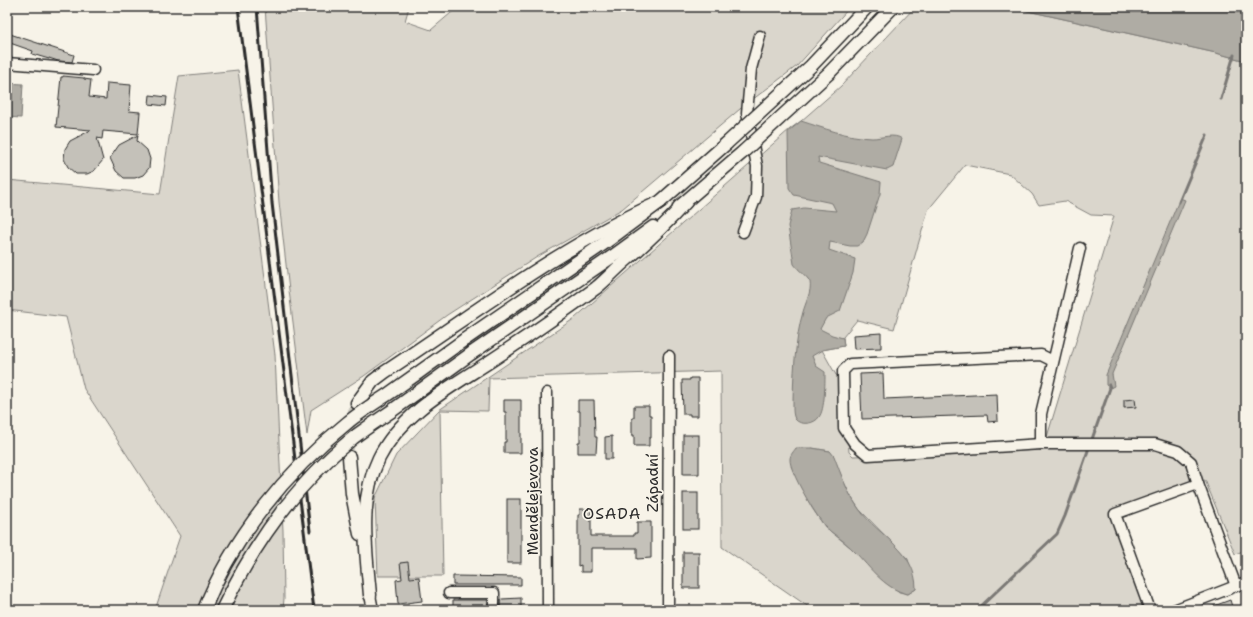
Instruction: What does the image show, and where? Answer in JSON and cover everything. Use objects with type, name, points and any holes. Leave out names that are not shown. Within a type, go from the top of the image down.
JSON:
[{"type":"main road","points":[[204,610],[221,575],[241,541],[265,506],[291,475],[321,446],[347,423],[606,242],[660,202],[727,144],[812,66],[867,7]]},
{"type":"main road","points":[[370,594],[365,532],[366,499],[370,481],[379,458],[406,421],[434,399],[493,360],[598,286],[657,232],[686,202],[828,74],[893,7]]},
{"type":"main road","points":[[357,403],[373,381],[477,308],[548,263],[628,216],[660,202]]},
{"type":"main road","points":[[222,610],[235,583],[274,520],[298,490],[330,458],[354,437],[472,353],[613,256],[686,202]]},
{"type":"main road","points":[[349,457],[352,494],[370,594]]},
{"type":"street","points":[[743,232],[756,197],[757,166],[747,113],[751,69],[760,36]]},
{"type":"street","points":[[7,63],[93,70]]},
{"type":"street","points":[[1041,444],[1041,414],[1080,248]]},
{"type":"street","points":[[1053,361],[1041,355],[850,364],[843,371],[844,428],[855,444],[868,455],[1041,444],[1155,444],[1178,451],[1191,462],[1236,586]]},
{"type":"street","name":"Západní","points":[[668,356],[668,610]]},
{"type":"street","name":"Mendělejevova","points":[[548,393],[548,610]]},
{"type":"street","points":[[1150,610],[1115,514],[1198,484]]},
{"type":"street","points":[[1174,610],[1246,582]]},
{"type":"street","points":[[449,593],[494,593],[494,610]]},
{"type":"street","points":[[370,594],[373,610]]},
{"type":"shaded area","points":[[265,7],[409,7],[405,21],[431,30],[458,7],[850,7],[797,66],[740,109],[622,209],[537,257],[447,315],[364,376],[311,410],[307,435],[279,202]]},
{"type":"shaded area","points":[[915,7],[1004,7],[1019,9],[1246,61],[1246,550],[1235,554],[1205,480],[1116,514],[1149,607],[1144,610],[813,610],[722,547],[721,371],[489,378],[488,411],[440,410],[443,576],[378,576],[375,498],[396,455],[439,410],[575,318],[841,86]],"holes":[[[965,165],[1010,174],[1032,194],[1039,205],[1065,201],[1091,215],[1114,216],[1043,450],[853,456],[849,452],[843,380],[836,375],[822,350],[844,346],[843,337],[857,320],[894,329],[928,210]],[[812,448],[830,451],[850,495],[859,509],[908,559],[916,589],[908,594],[899,592],[850,547],[825,527],[812,508],[791,466]]]},
{"type":"shaded area","points":[[1004,7],[1246,7],[1246,61],[1019,9]]},
{"type":"shaded area","points":[[238,70],[275,355],[283,531],[283,610],[155,610],[180,536],[84,389],[66,317],[7,310],[7,180],[160,194],[179,76]]},
{"type":"shaded area","points":[[7,83],[23,84],[21,118],[7,117]]},
{"type":"shaded area","points":[[801,121],[853,136],[872,138],[895,136],[902,139],[893,167],[887,170],[818,157],[819,163],[881,182],[880,194],[863,242],[857,246],[850,246],[830,242],[829,250],[855,259],[853,273],[840,311],[826,318],[820,329],[832,335],[843,338],[844,346],[822,350],[812,356],[816,366],[825,372],[824,396],[821,413],[817,419],[811,423],[800,423],[795,419],[793,412],[795,359],[798,334],[809,293],[810,282],[794,264],[788,226],[792,210],[804,208],[836,211],[832,203],[794,195],[789,188],[788,132]]},
{"type":"shaded area","points":[[1180,198],[1185,200],[1112,374],[1114,386],[1110,388],[1106,385],[1106,375]]},
{"type":"shaded area","points":[[796,448],[812,448],[830,451],[834,456],[848,490],[859,509],[867,519],[895,545],[910,564],[916,589],[908,594],[891,587],[876,575],[847,544],[825,526],[798,483],[791,465],[791,455]]},
{"type":"building","points":[[7,33],[74,55],[72,62],[58,61],[32,54],[33,51],[7,42]]},
{"type":"building","points":[[61,77],[91,80],[89,97],[106,99],[107,83],[131,85],[129,111],[140,112],[138,134],[103,131],[102,139],[97,138],[103,160],[94,171],[87,174],[76,174],[68,167],[64,159],[65,149],[70,141],[91,130],[56,127]]},
{"type":"building","points":[[150,95],[167,97],[166,106],[149,104]]},
{"type":"building","points":[[138,135],[137,141],[147,150],[150,159],[149,168],[143,175],[135,178],[124,178],[116,171],[110,158],[119,145]]},
{"type":"building","points":[[881,333],[881,348],[854,349],[853,335]]},
{"type":"building","points":[[883,373],[884,399],[997,394],[998,421],[988,422],[987,415],[862,419],[860,374]]},
{"type":"building","points":[[690,378],[698,378],[698,416],[683,414],[682,380],[690,380]]},
{"type":"building","points":[[1135,399],[1136,407],[1124,408],[1124,400]]},
{"type":"building","points":[[504,400],[521,400],[521,453],[504,453],[504,442],[506,442],[506,412],[504,412]]},
{"type":"building","points":[[578,400],[594,400],[595,437],[597,437],[596,453],[578,453],[578,442],[580,442],[580,411],[578,411]]},
{"type":"building","points":[[634,406],[649,406],[649,415],[651,415],[651,438],[649,438],[649,446],[634,446],[634,435],[632,435],[632,418],[634,418]]},
{"type":"building","points":[[683,435],[699,435],[699,474],[683,474]]},
{"type":"building","points":[[612,436],[612,459],[605,459],[605,437]]},
{"type":"building","points":[[683,493],[698,493],[698,529],[683,529]]},
{"type":"building","points":[[507,499],[521,499],[521,563],[507,563]]},
{"type":"building","points":[[580,509],[591,509],[591,536],[634,536],[634,533],[637,533],[637,522],[651,522],[651,558],[637,559],[637,548],[591,548],[591,572],[581,572],[581,565],[578,566],[578,515],[580,515]]},
{"type":"building","points":[[683,552],[699,552],[699,588],[683,588]]},
{"type":"building","points":[[408,562],[410,578],[419,577],[422,601],[398,604],[396,580],[402,579],[400,563]]},
{"type":"building","points":[[453,576],[521,577],[521,585],[453,585]]},
{"type":"building","points":[[521,598],[521,609],[500,609],[500,600]]},
{"type":"building","points":[[453,600],[488,600],[488,610],[453,610]]},
{"type":"building","points":[[1230,600],[1233,610],[1206,609]]},
{"type":"waterway","points":[[1221,99],[1234,55]]},
{"type":"waterway","points":[[1179,202],[1207,135]]},
{"type":"waterway","points":[[977,610],[1057,534],[1065,516],[1110,388],[1109,385]]},
{"type":"tunnel","points":[[348,451],[349,426],[357,403]]},
{"type":"railway","points":[[238,7],[314,610]]},
{"type":"railway","points":[[257,7],[272,203],[310,531]]},
{"type":"district","name":"OSADA","points":[[612,513]]}]
